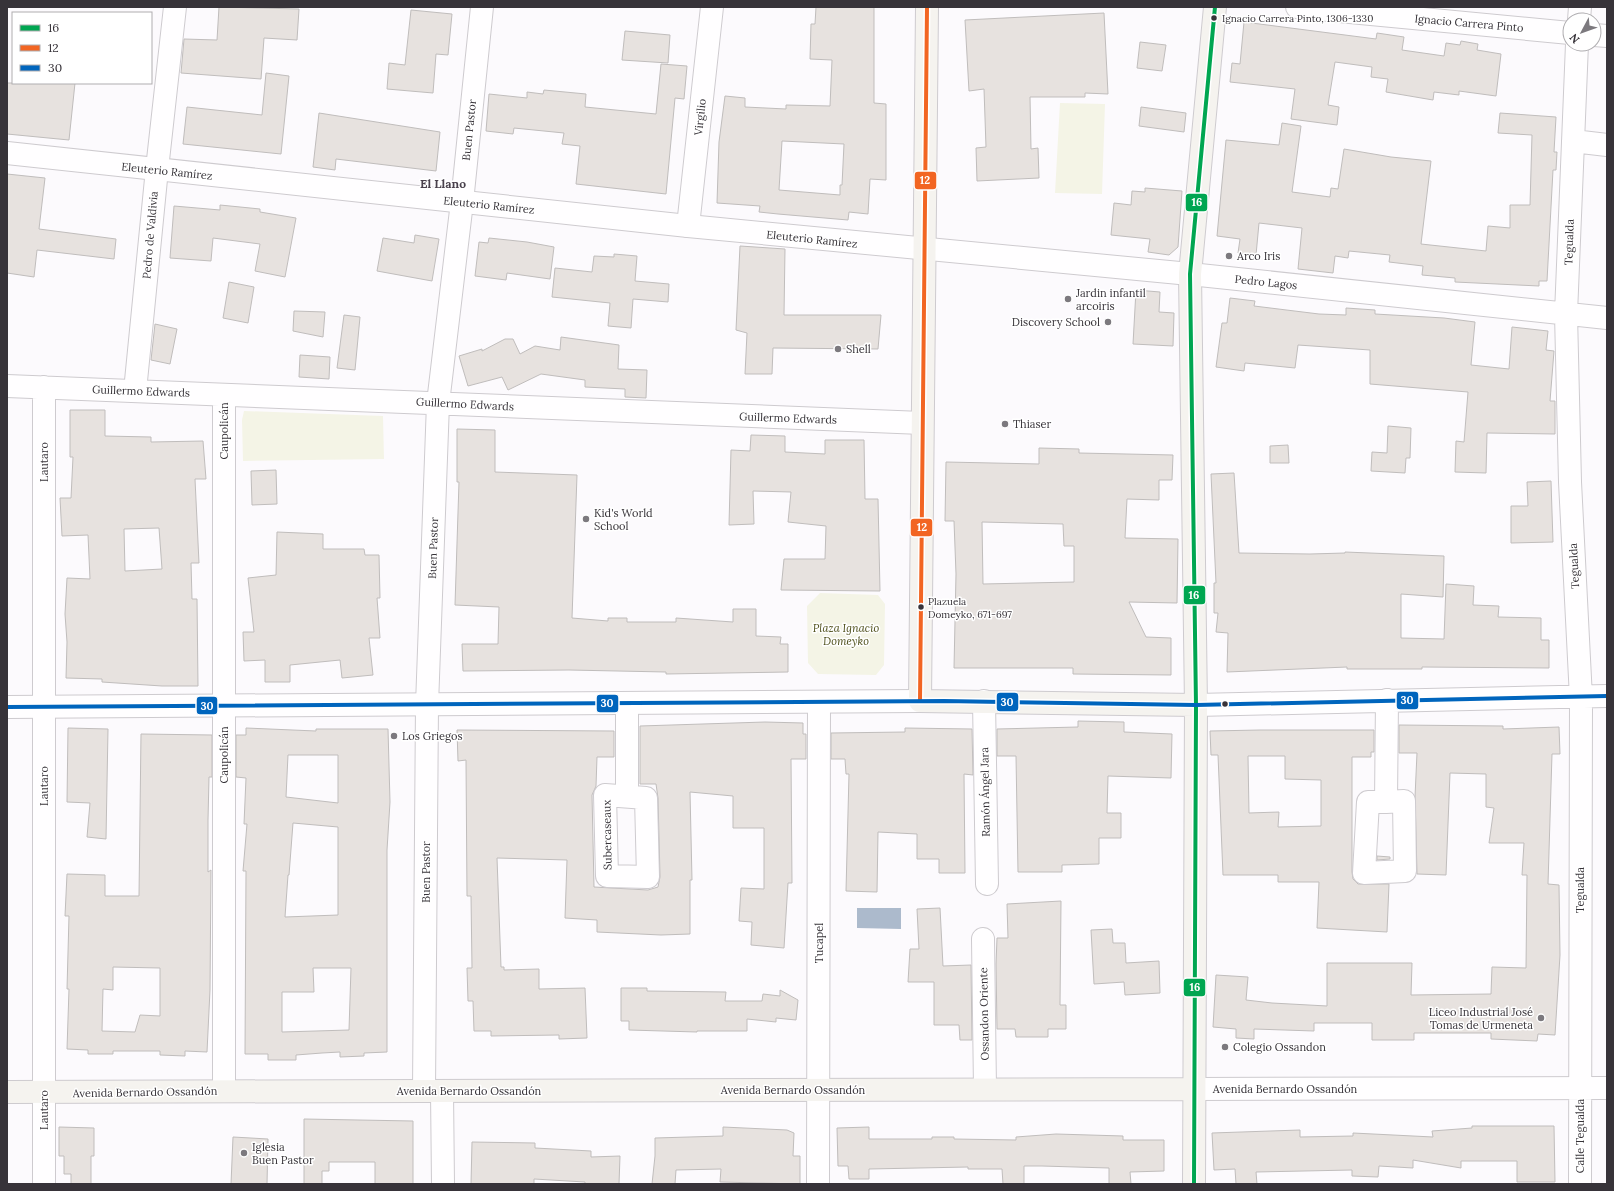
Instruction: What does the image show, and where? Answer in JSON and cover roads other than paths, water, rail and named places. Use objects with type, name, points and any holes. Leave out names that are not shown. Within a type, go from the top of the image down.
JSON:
[{"type":"main road","points":[[927,7],[920,701],[1196,705]]},
{"type":"main road","points":[[1194,1184],[1196,705],[1190,274],[1215,7]]},
{"type":"main road","name":"Avenida Bernardo Ossandón","points":[[7,1092],[1194,1089]]},
{"type":"street","name":"Pedro de Valdivia","points":[[136,391],[156,169],[175,7]]},
{"type":"street","name":"Buen Pastor","points":[[443,1184],[433,1091],[427,705],[438,403],[462,202],[482,7]]},
{"type":"street","name":"Virgilio","points":[[688,226],[712,7]]},
{"type":"street","name":"Ignacio Carrera Pinto","points":[[1297,7],[1562,31]]},
{"type":"street","name":"Tegualda","points":[[1577,52],[1566,314],[1570,482],[1581,698],[1579,1088]]},
{"type":"street","points":[[1573,141],[1607,144]]},
{"type":"street","name":"Eleuterio Ramírez","points":[[7,153],[688,226],[924,249]]},
{"type":"street","name":"Pedro Lagos","points":[[924,249],[1190,274],[1607,318]]},
{"type":"street","name":"Guillermo Edwards","points":[[7,386],[922,423]]},
{"type":"street","name":"Lautaro","points":[[44,387],[44,1184]]},
{"type":"street","name":"Caupolicán","points":[[224,395],[224,1091]]},
{"type":"street","points":[[1196,705],[1387,700],[1581,698],[1607,696]]},
{"type":"street","points":[[1386,802],[1387,700]]},
{"type":"street","points":[[7,707],[920,701]]},
{"type":"street","name":"Ramón Ángel Jara","points":[[984,701],[987,884]]},
{"type":"street","name":"Tucapel","points":[[818,1184],[819,702]]},
{"type":"street","name":"Subercaseaux","points":[[627,703],[627,796]]},
{"type":"street","name":"Ossandon Oriente","points":[[982,939],[985,1089]]},
{"type":"street","name":"Calle Tegualda","points":[[1579,1088],[1580,1184]]},
{"type":"street","name":"Avenida Bernardo Ossandón","points":[[1194,1089],[1607,1088]]},
{"type":"water","points":[[857,908],[901,908],[901,929],[857,928]]},
{"type":"place","name":"Ignacio Carrera Pinto, 1306-1330","points":[[1214,18]]},
{"type":"place","name":"Arco Iris","points":[[1229,256]]},
{"type":"place","name":"Jardin infantil arcoiris","points":[[1068,299]]},
{"type":"place","name":"Discovery School","points":[[1108,322]]},
{"type":"place","name":"Shell","points":[[838,349]]},
{"type":"place","name":"Thiaser","points":[[1005,424]]},
{"type":"place","name":"Kid's World School","points":[[586,519]]},
{"type":"place","name":"Plazuela Domeyko, 671-697","points":[[921,607]]},
{"type":"place","name":"Los Griegos","points":[[394,736]]},
{"type":"place","name":"Liceo Industrial José Tomas de Urmeneta","points":[[1541,1018]]},
{"type":"place","name":"Colegio Ossandon","points":[[1225,1047]]},
{"type":"place","name":"Iglesia Buen Pastor","points":[[244,1153]]},
{"type":"district","name":"El Llano","points":[[443,184]]},
{"type":"park label","name":"Plaza Ignacio Domeyko","points":[[846,634]]}]
